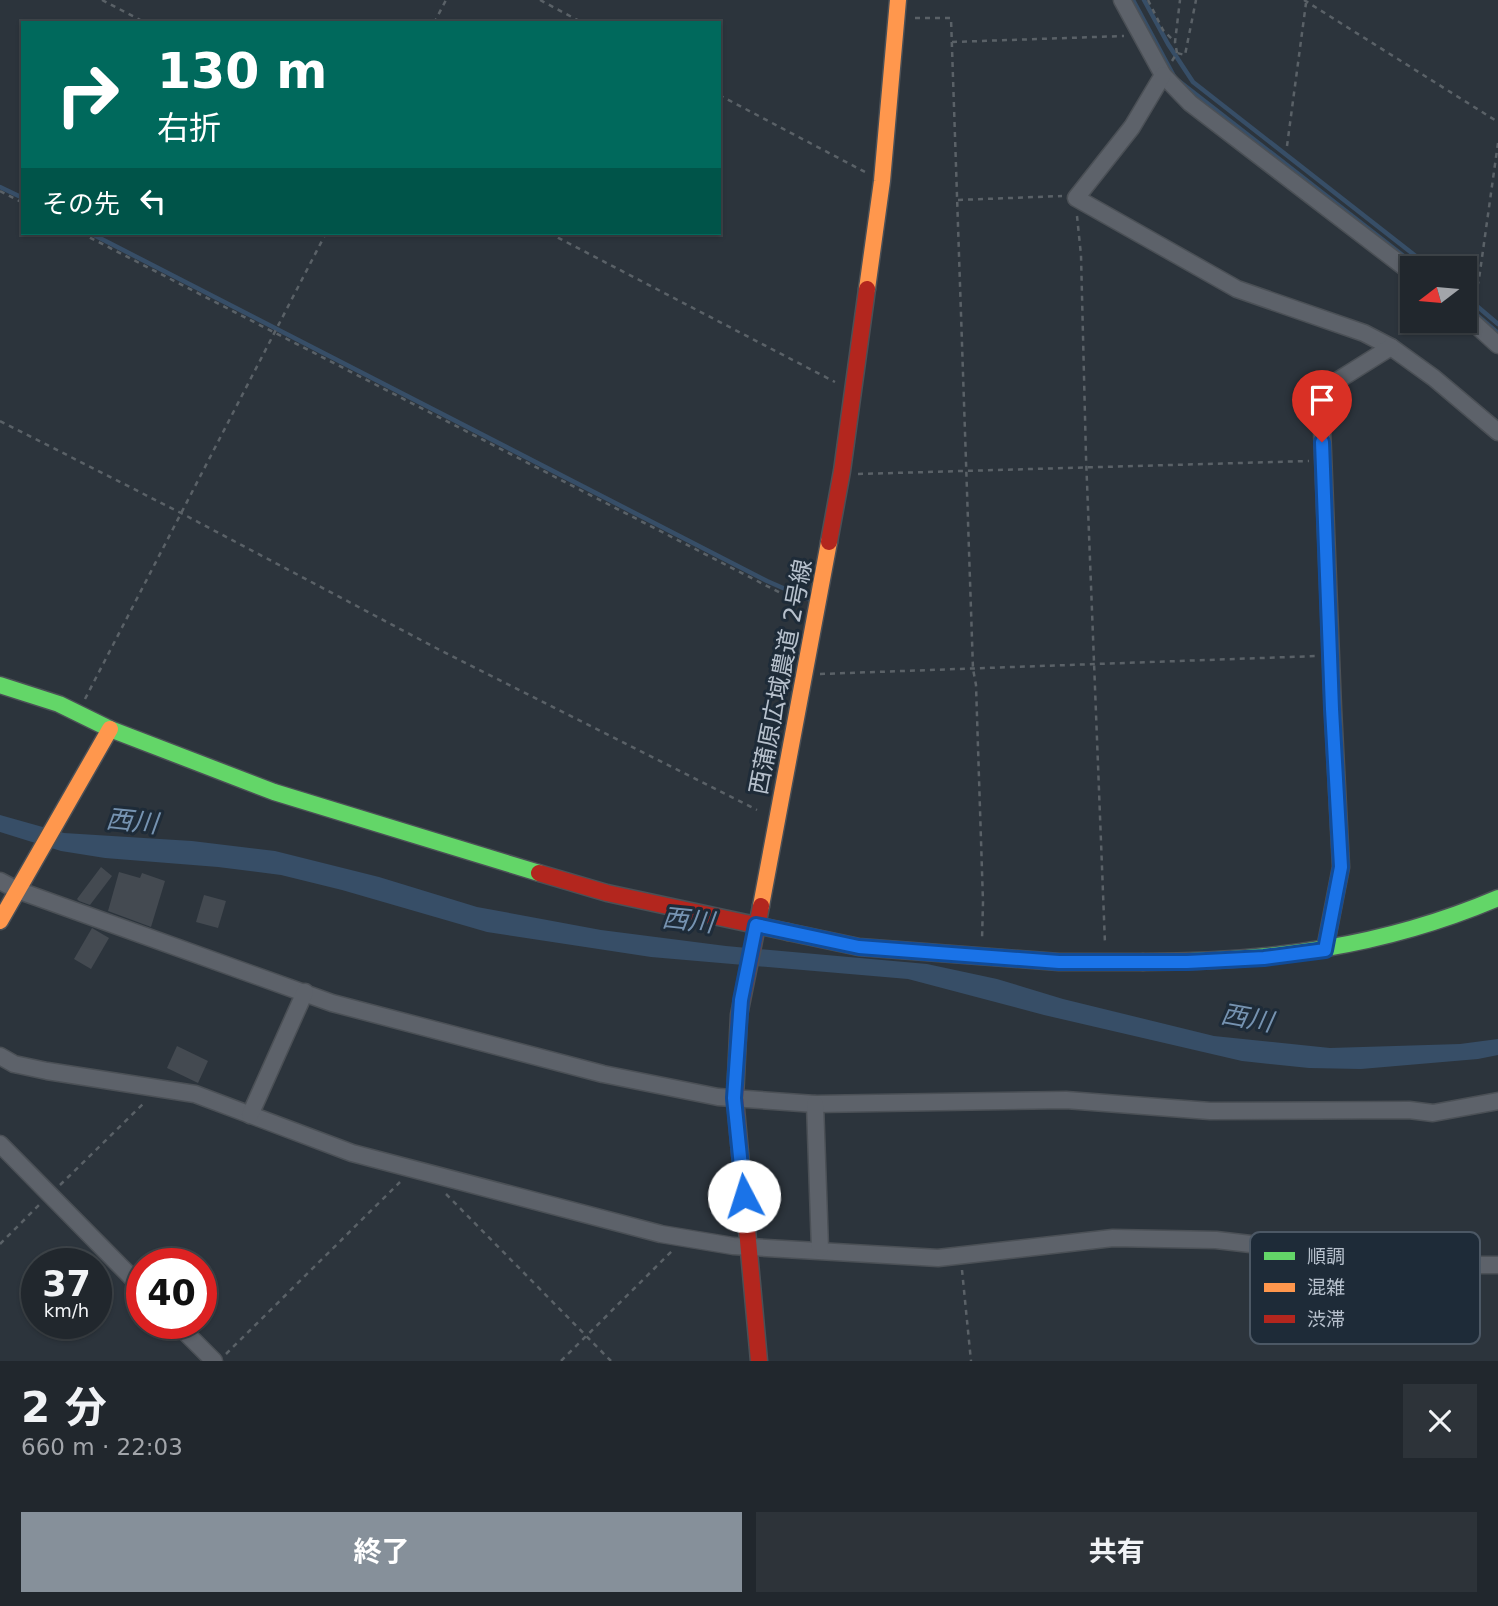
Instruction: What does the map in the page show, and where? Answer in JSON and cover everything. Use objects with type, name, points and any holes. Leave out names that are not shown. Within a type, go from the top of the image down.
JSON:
[{"type":"street","name":"西蒲原広域農道 2号線","points":[[759,1361],[734,1098],[741,1000],[778,818],[842,471],[882,181],[898,0]]},
{"type":"street","points":[[1122,0],[1163,75],[1190,103],[1400,264]]},
{"type":"street","points":[[1163,75],[1132,127],[1076,198],[1237,289],[1364,333],[1391,347],[1434,378],[1498,432]]},
{"type":"street","points":[[1477,326],[1498,345]]},
{"type":"street","points":[[1325,950],[1341,867],[1321,403],[1324,393],[1332,384],[1391,347]]},
{"type":"street","points":[[0,685],[59,704],[110,729],[274,792],[421,838],[607,893],[755,931],[859,947],[1059,962],[1187,962],[1264,958],[1325,950],[1386,937],[1451,918],[1498,898]]},
{"type":"street","points":[[0,921],[110,729]]},
{"type":"street","points":[[0,881],[18,890],[332,1003],[590,1071],[707,1095],[815,1104],[1066,1100],[1210,1111],[1433,1112],[1498,1101]]},
{"type":"street","points":[[250,1115],[305,992]]},
{"type":"street","points":[[0,1056],[14,1063],[47,1071],[195,1094],[352,1153],[661,1234],[733,1246],[938,1258],[1113,1238],[1216,1240],[1250,1244]]},
{"type":"street","points":[[815,1104],[820,1249]]},
{"type":"street","points":[[0,1144],[126,1272]]},
{"type":"street","points":[[1480,1265],[1498,1265]]},
{"type":"street","points":[[193,1339],[216,1361]]},
{"type":"path","points":[[102,0],[142,21]]},
{"type":"path","points":[[435,21],[446,0]]},
{"type":"path","points":[[540,0],[579,21]]},
{"type":"path","points":[[1148,0],[1163,30],[1175,42]]},
{"type":"path","points":[[1163,75],[1177,53],[1175,42],[1180,0]]},
{"type":"path","points":[[1177,53],[1185,55],[1196,0]]},
{"type":"path","points":[[1287,146],[1306,1],[1498,122]]},
{"type":"path","points":[[915,18],[951,18],[983,902],[981,958]]},
{"type":"path","points":[[952,42],[1141,35]]},
{"type":"path","points":[[721,96],[882,181]]},
{"type":"path","points":[[1477,291],[1498,143]]},
{"type":"path","points":[[0,191],[21,202]]},
{"type":"path","points":[[958,200],[1063,196],[1076,198],[1081,255],[1105,961]]},
{"type":"path","points":[[85,235],[817,612]]},
{"type":"path","points":[[77,714],[325,235]]},
{"type":"path","points":[[553,235],[853,391]]},
{"type":"path","points":[[0,421],[436,648],[757,810]]},
{"type":"path","points":[[842,471],[864,476],[1323,461]]},
{"type":"path","points":[[803,673],[1331,656]]},
{"type":"path","points":[[0,1244],[147,1100],[153,1087]]},
{"type":"path","points":[[216,1361],[394,1191],[411,1168]]},
{"type":"path","points":[[435,1176],[444,1192],[611,1361]]},
{"type":"path","points":[[561,1361],[668,1257],[682,1237]]},
{"type":"path","points":[[961,1256],[971,1361]]},
{"type":"water","points":[[0,815],[64,833],[192,841],[275,851],[379,877],[477,907],[601,930],[726,946],[927,964],[997,979],[1063,999],[1214,1036],[1330,1048],[1460,1044],[1498,1039],[1498,1055],[1361,1069],[1309,1068],[1242,1061],[1044,1015],[908,979],[651,957],[487,932],[281,875],[105,858],[61,851],[0,832]]},
{"type":"building","points":[[101,867],[112,876],[90,905],[79,901],[77,899]]},
{"type":"building","points":[[119,872],[140,878],[142,873],[165,881],[151,927],[108,911]]},
{"type":"building","points":[[204,895],[226,901],[218,928],[196,922]]},
{"type":"building","points":[[92,928],[109,938],[91,969],[74,959]]},
{"type":"building","points":[[177,1046],[208,1061],[198,1083],[167,1068]]},
{"type":"waterway","points":[[1133,0],[1175,78],[1404,256]]},
{"type":"waterway","points":[[1144,0],[1193,82],[1416,256]]},
{"type":"waterway","points":[[0,187],[21,197]]},
{"type":"waterway","points":[[94,235],[767,581],[808,599]]},
{"type":"waterway","points":[[1477,306],[1498,324]]},
{"type":"waterway","points":[[1477,315],[1498,333]]},
{"type":"traffic: fast","points":[[0,685],[59,704],[110,729],[274,792],[539,873]]},
{"type":"traffic: fast","points":[[1143,962],[1235,959],[1324,948],[1412,929],[1498,898]]},
{"type":"traffic: slow","points":[[867,289],[882,181],[898,0]]},
{"type":"traffic: slow","points":[[761,906],[829,542]]},
{"type":"traffic: slow","points":[[0,921],[110,729]]},
{"type":"traffic: slow","points":[[788,932],[859,947],[1059,962],[1143,962]]},
{"type":"traffic: jam","points":[[829,542],[842,471],[867,289]]},
{"type":"traffic: jam","points":[[539,873],[607,893],[788,932]]},
{"type":"traffic: jam","points":[[759,1361],[735,1098],[739,1015],[761,906]]},
{"type":"route","points":[[744,1196],[734,1098],[739,1015],[756,925],[859,947],[1059,962],[1187,962],[1264,958],[1325,950],[1341,867],[1322,442]]},
{"type":"water label","name":"西川","points":[[132,821]]},
{"type":"water label","name":"西川","points":[[688,920]]},
{"type":"water label","name":"西川","points":[[1247,1018]]}]
